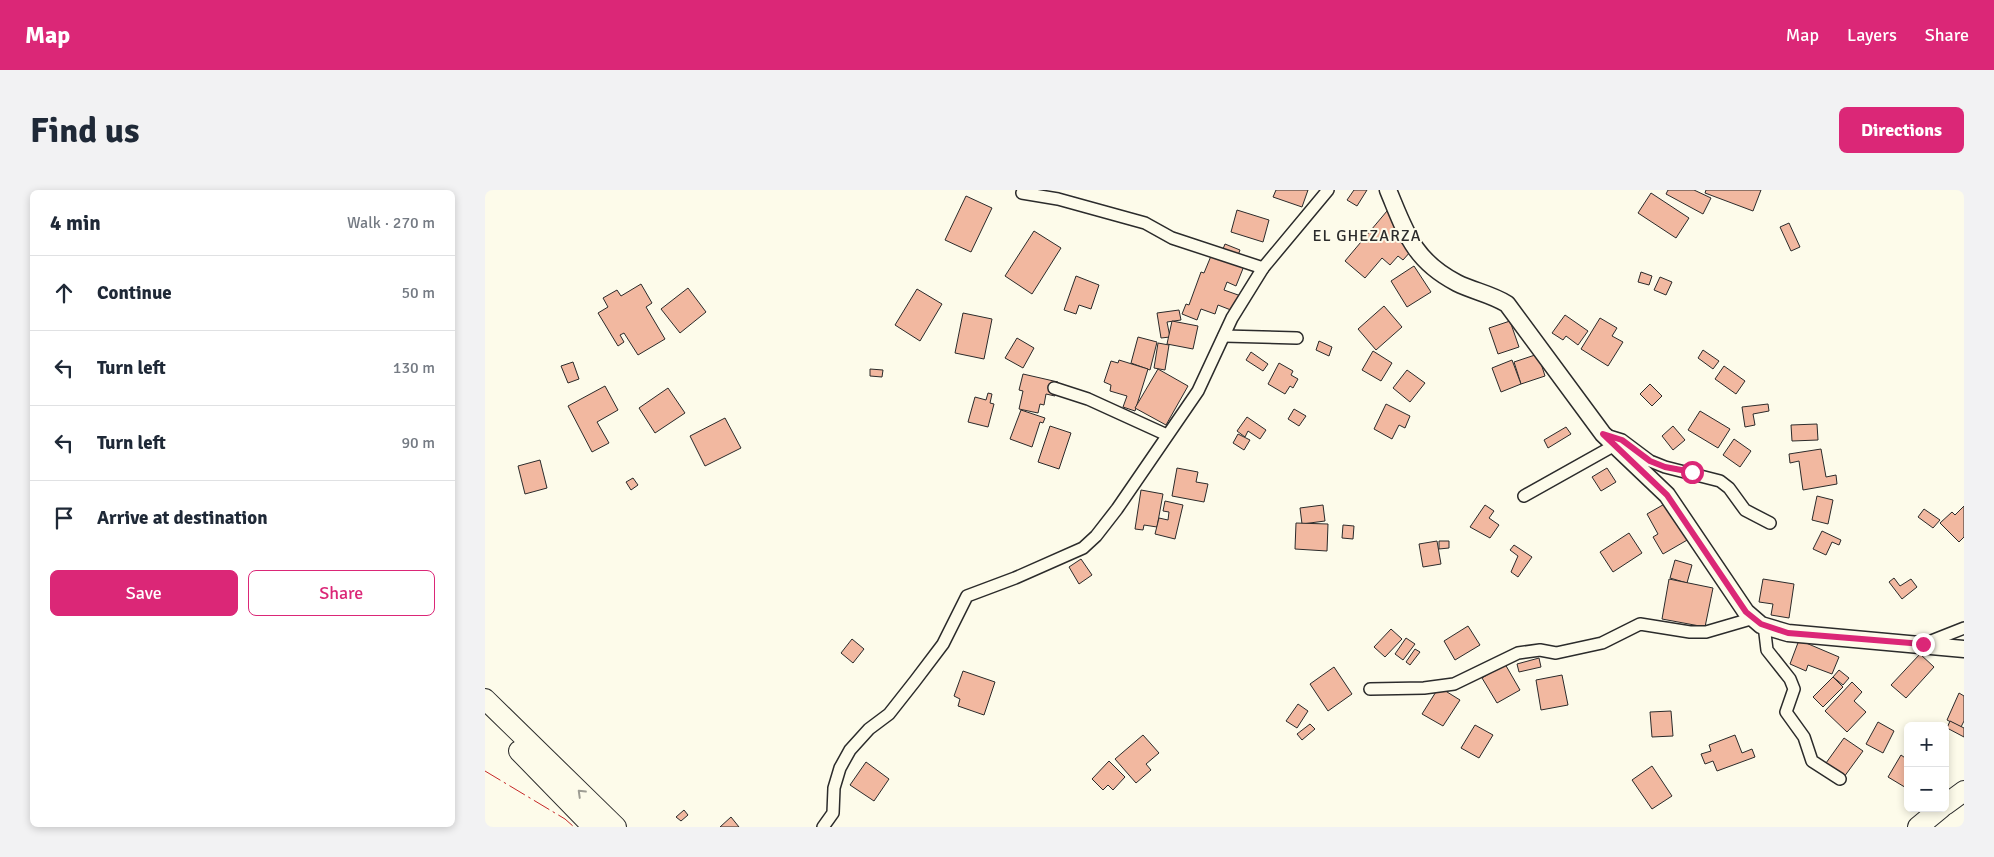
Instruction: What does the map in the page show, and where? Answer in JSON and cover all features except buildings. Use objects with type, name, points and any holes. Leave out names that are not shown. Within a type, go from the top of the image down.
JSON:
[{"type":"highway","points":[[485,699],[616,827]]},
{"type":"highway","points":[[485,715],[593,827]]},
{"type":"highway","points":[[1949,802],[1964,791]]},
{"type":"highway","points":[[1918,827],[1936,812]]},
{"type":"street","points":[[823,827],[833,813],[834,788],[840,768],[850,750],[869,728],[889,714],[915,681],[943,644],[967,596],[1015,578],[1083,548],[1117,509],[1198,391],[1224,336],[1263,268],[1328,190]]},
{"type":"street","points":[[1388,190],[1417,254],[1457,283],[1494,296],[1507,304],[1609,440],[1667,495],[1746,612],[1759,622],[1788,633],[1964,649]]},
{"type":"street","points":[[1022,193],[1058,200],[1145,223],[1172,238],[1263,268]]},
{"type":"street","points":[[1224,336],[1297,338]]},
{"type":"street","points":[[1054,388],[1089,398],[1167,435]]},
{"type":"street","points":[[1524,496],[1609,440],[1622,440],[1650,461],[1665,467],[1720,481],[1745,510],[1770,523]]},
{"type":"street","points":[[1370,689],[1424,688],[1454,684],[1518,653],[1540,650],[1556,653],[1602,643],[1640,624],[1690,632],[1706,632],[1759,622]]},
{"type":"street","points":[[1759,622],[1767,650],[1790,679],[1793,689],[1786,712],[1804,737],[1812,761],[1840,779]]},
{"type":"street","points":[[1923,644],[1964,628]]},
{"type":"power","points":[[485,771],[565,819],[574,827]]},
{"type":"district","name":"EL GHEZARZA","points":[[1367,236]]},
{"type":"route","points":[[1692,472],[1665,467],[1650,461],[1622,440],[1603,434],[1642,469],[1667,495],[1746,612],[1761,624],[1788,633],[1923,644]]}]
